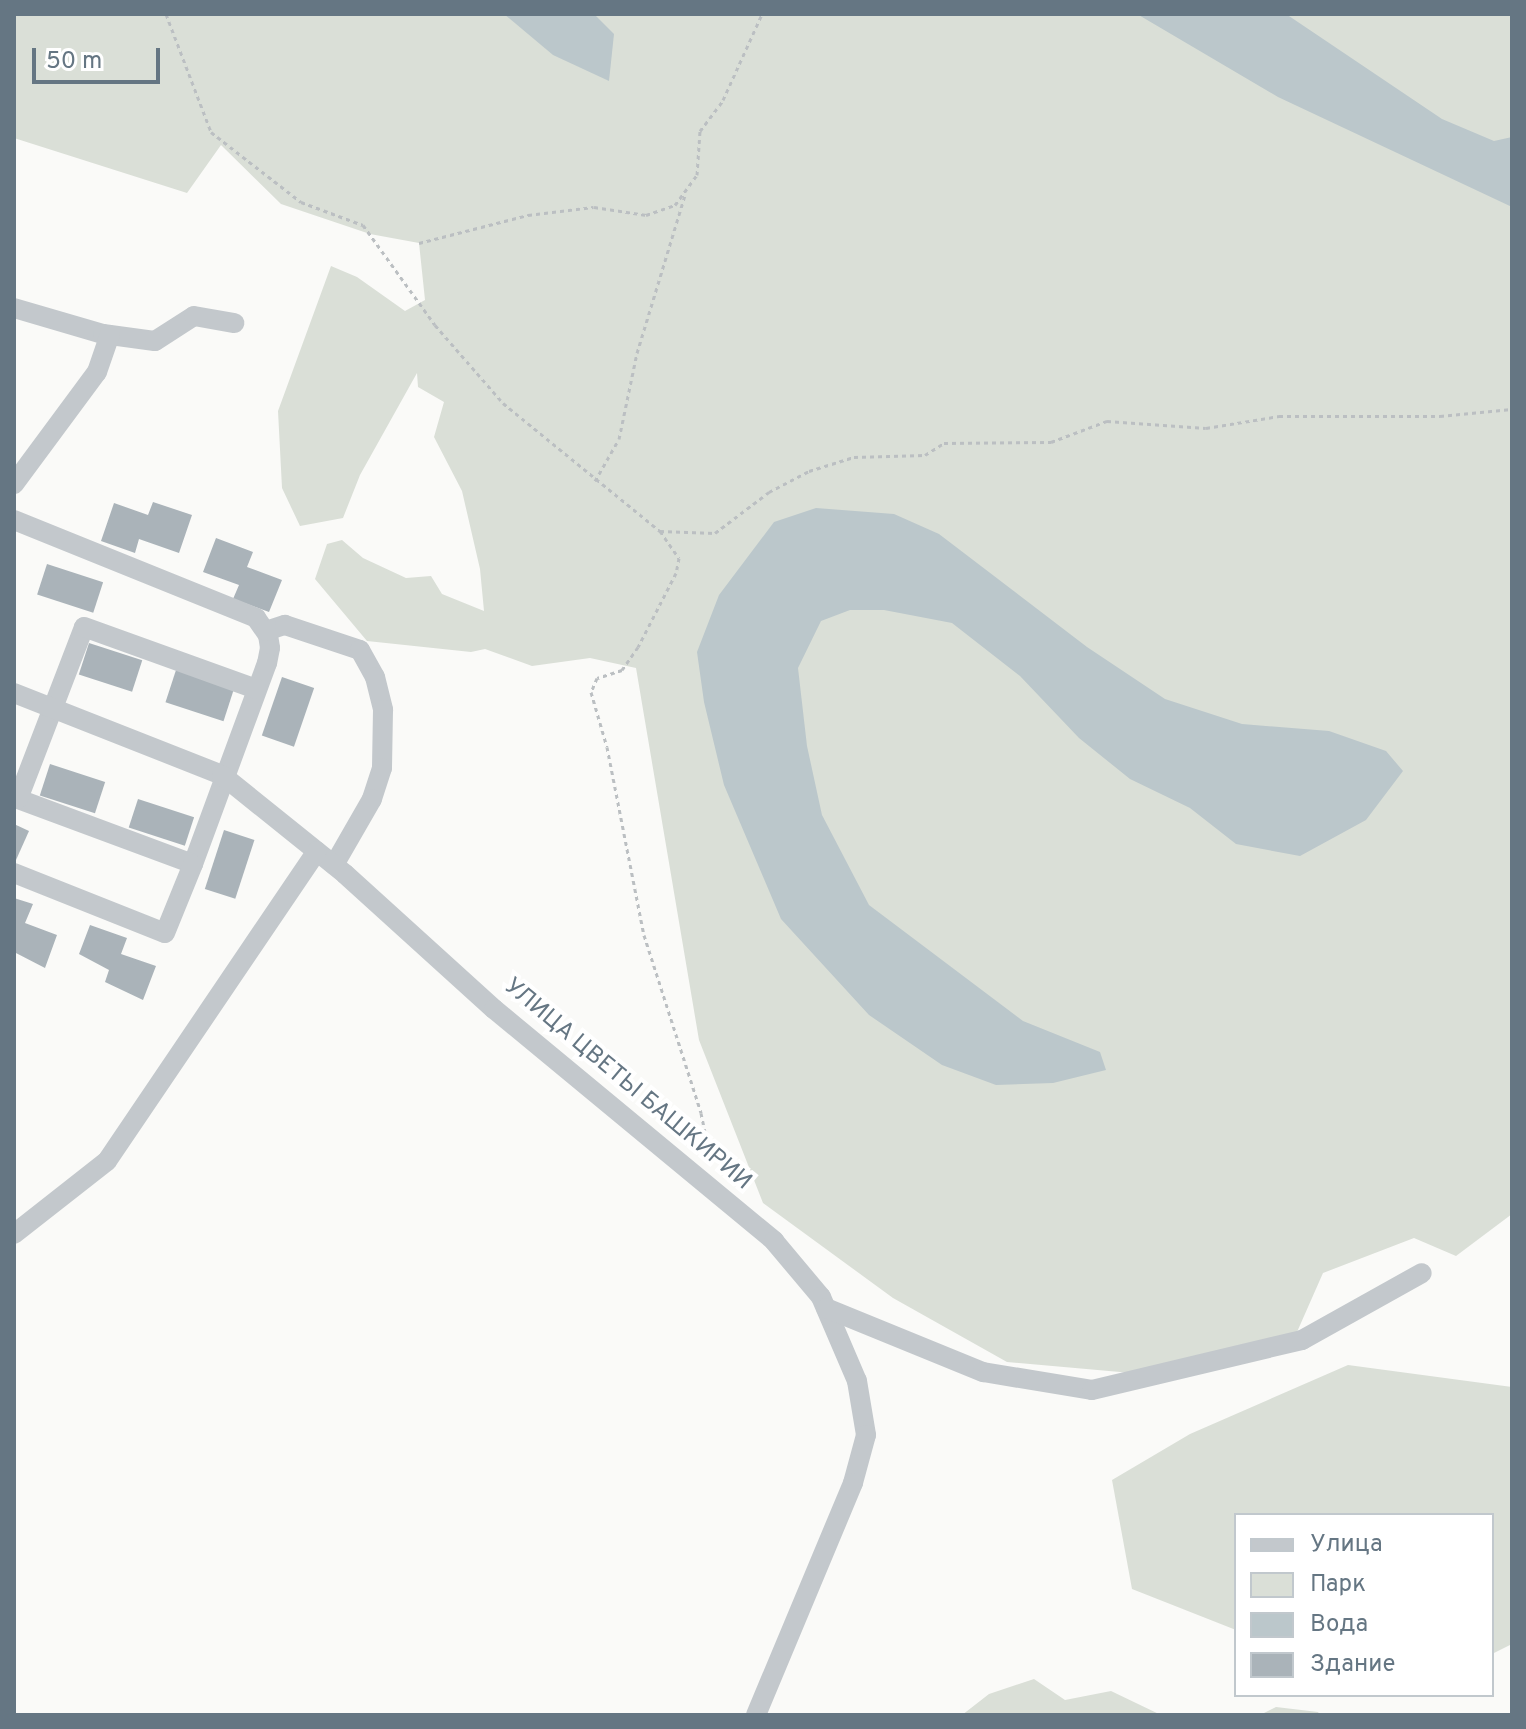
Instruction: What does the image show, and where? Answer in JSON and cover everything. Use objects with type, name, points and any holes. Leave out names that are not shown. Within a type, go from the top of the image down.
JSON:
[{"type":"street","points":[[14,308],[110,335],[155,341],[194,316],[234,323]]},
{"type":"street","points":[[14,484],[97,372],[110,335]]},
{"type":"street","points":[[14,520],[256,618],[266,631],[270,648],[222,775],[193,864],[165,933],[14,873]]},
{"type":"street","points":[[266,631],[285,625],[360,650],[375,677],[383,710],[382,768],[372,799],[334,865]]},
{"type":"street","points":[[193,864],[18,799],[84,627],[256,689]]},
{"type":"street","name":"УЛИЦА ЦВЕТЫ БАШКИРИИ","points":[[14,693],[222,775],[334,865],[494,1009],[774,1241],[826,1308],[857,1381],[866,1435],[853,1483],[756,1715]]},
{"type":"street","points":[[14,1234],[107,1161],[317,851]]},
{"type":"street","points":[[826,1308],[983,1372],[1092,1390],[1302,1340],[1422,1273]]},
{"type":"path","points":[[166,14],[211,132],[301,202],[363,225],[435,325],[503,403],[660,531],[679,558],[676,573],[638,647],[622,670],[597,678],[591,692],[607,747],[644,935],[705,1132],[693,1174]]},
{"type":"path","points":[[419,243],[528,215],[594,207],[646,215],[675,205],[697,175],[700,131],[723,100],[762,14]]},
{"type":"path","points":[[595,481],[619,439],[637,353],[687,188]]},
{"type":"path","points":[[660,531],[715,533],[769,492],[809,471],[854,457],[925,455],[944,443],[1051,442],[1107,421],[1206,428],[1279,416],[1440,416],[1512,409]]},
{"type":"green space","points":[[14,14],[1512,14],[1512,1214],[1456,1256],[1414,1238],[1323,1273],[1297,1332],[1165,1376],[1007,1362],[893,1298],[763,1203],[699,1040],[636,668],[590,658],[532,666],[485,649],[471,652],[367,641],[315,579],[327,544],[342,540],[363,558],[406,578],[431,576],[442,594],[484,611],[480,569],[462,491],[434,437],[444,402],[418,387],[417,373],[360,475],[343,518],[300,526],[282,488],[278,411],[331,266],[357,277],[405,311],[425,300],[419,243],[370,234],[281,204],[221,145],[187,193],[14,138]]},
{"type":"green space","points":[[1348,1365],[1512,1387],[1512,1644],[1494,1653],[1494,1513],[1234,1513],[1234,1629],[1132,1589],[1112,1480],[1190,1434]]},
{"type":"green space","points":[[1034,1679],[1065,1700],[1111,1691],[1161,1715],[962,1715],[989,1694]]},
{"type":"green space","points":[[1276,1707],[1318,1712],[1320,1715],[1260,1715]]},
{"type":"water","points":[[504,14],[594,14],[614,34],[609,81],[553,55]]},
{"type":"water","points":[[1137,14],[1286,14],[1442,119],[1494,141],[1512,137],[1512,207],[1278,97]]},
{"type":"water","points":[[816,508],[894,514],[939,534],[1087,647],[1165,699],[1242,724],[1329,731],[1386,751],[1403,771],[1366,820],[1300,856],[1236,844],[1190,808],[1130,779],[1079,738],[1020,676],[952,623],[884,610],[850,610],[821,621],[798,668],[807,746],[822,815],[869,905],[1023,1021],[1100,1052],[1106,1070],[1053,1083],[996,1085],[942,1065],[869,1015],[781,919],[724,785],[704,702],[697,652],[719,595],[774,522]]},
{"type":"building","points":[[153,502],[192,515],[179,553],[139,539],[135,553],[101,541],[114,503],[148,515]]},
{"type":"building","points":[[216,538],[253,552],[247,567],[282,580],[269,612],[233,599],[239,585],[203,572]]},
{"type":"building","points":[[47,564],[103,582],[93,613],[37,594]]},
{"type":"building","points":[[89,643],[142,660],[132,692],[79,674]]},
{"type":"building","points":[[176,670],[234,689],[224,721],[165,702]]},
{"type":"building","points":[[282,677],[314,688],[294,747],[262,736]]},
{"type":"building","points":[[50,764],[105,782],[95,813],[40,795]]},
{"type":"building","points":[[138,799],[194,817],[185,846],[129,828]]},
{"type":"building","points":[[14,824],[29,831],[16,860],[14,859]]},
{"type":"building","points":[[224,830],[254,840],[235,899],[205,889]]},
{"type":"building","points":[[14,898],[33,904],[25,923],[57,935],[45,968],[14,952]]},
{"type":"building","points":[[90,925],[127,938],[121,954],[156,966],[143,1000],[105,982],[109,970],[79,954]]}]
